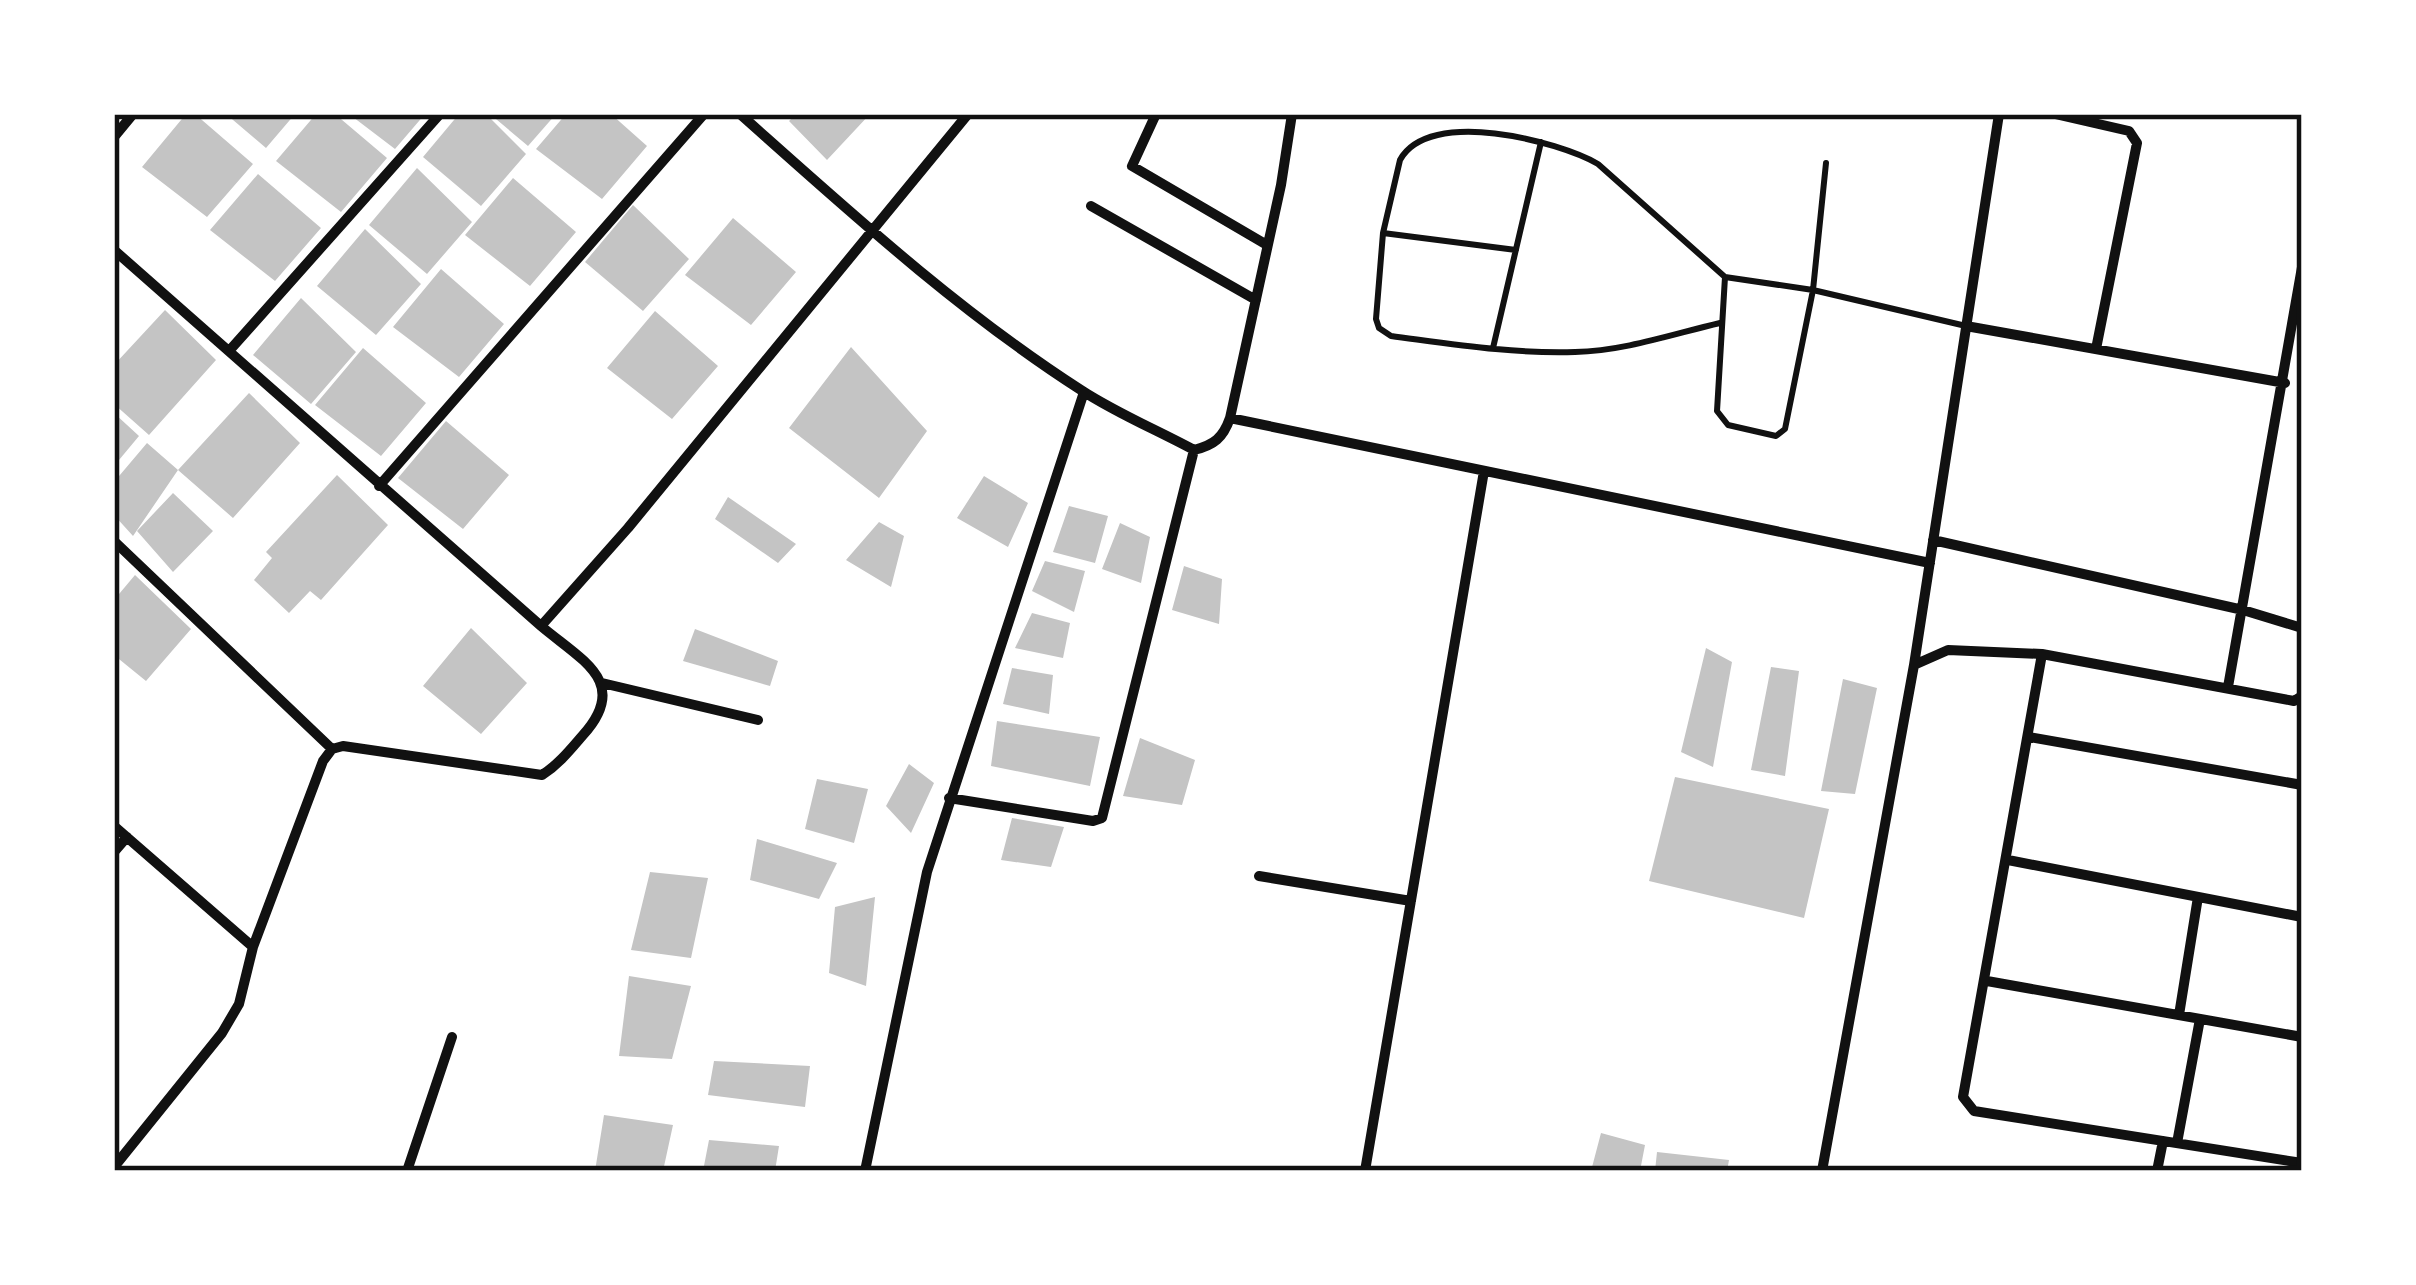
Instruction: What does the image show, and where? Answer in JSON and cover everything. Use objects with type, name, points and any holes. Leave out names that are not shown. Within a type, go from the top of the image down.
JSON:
[{"type":"street","points":[[229,351],[440,114]]},
{"type":"street","points":[[379,486],[704,114]]},
{"type":"street","points":[[740,114],[988,325],[1084,392],[1194,449],[1210,446],[1225,433],[1231,418],[1292,114]]},
{"type":"street","points":[[541,626],[968,114]]},
{"type":"street","points":[[1156,114],[1131,163],[1135,170],[1268,245]]},
{"type":"street","points":[[1822,1171],[1914,665],[2000,114]]},
{"type":"street","points":[[2055,114],[2129,131],[2137,143],[2096,349]]},
{"type":"street","points":[[114,137],[126,117]]},
{"type":"street","points":[[1091,206],[1256,300]]},
{"type":"street","points":[[114,250],[596,673],[602,683],[604,708],[561,760],[542,775],[343,746],[332,749],[322,761],[254,947],[239,1004],[222,1033],[114,1167]]},
{"type":"street","points":[[2228,687],[2302,267]]},
{"type":"street","points":[[1966,326],[2285,382]]},
{"type":"street","points":[[865,1171],[927,872],[1084,392]]},
{"type":"street","points":[[1231,418],[1930,563]]},
{"type":"street","points":[[949,798],[1093,821],[1102,818],[1194,449]]},
{"type":"street","points":[[1365,1171],[1484,471]]},
{"type":"street","points":[[1934,540],[2243,610],[2302,628]]},
{"type":"street","points":[[114,541],[332,749]]},
{"type":"street","points":[[1914,665],[1948,650],[2042,654],[2294,700],[2302,696]]},
{"type":"street","points":[[2042,654],[1963,1097],[1974,1111],[2302,1163]]},
{"type":"street","points":[[602,683],[758,720]]},
{"type":"street","points":[[2029,737],[2302,785]]},
{"type":"street","points":[[114,826],[254,947]]},
{"type":"street","points":[[114,852],[127,837]]},
{"type":"street","points":[[2008,860],[2302,916]]},
{"type":"street","points":[[1259,876],[1411,901]]},
{"type":"street","points":[[2179,1015],[2198,897]]},
{"type":"street","points":[[1987,981],[2302,1037]]},
{"type":"street","points":[[2177,1143],[2200,1019]]},
{"type":"street","points":[[407,1171],[452,1037]]},
{"type":"street","points":[[2157,1171],[2163,1141]]},
{"type":"lane","points":[[1720,323],[1615,348],[1576,352],[1493,349],[1391,336],[1379,328],[1376,319],[1383,233],[1404,151],[1452,133],[1575,150],[1598,164],[1724,277],[1813,290],[1966,326]]},
{"type":"lane","points":[[1493,349],[1541,142]]},
{"type":"lane","points":[[1724,277],[1717,411],[1721,421],[1776,436],[1785,429],[1813,290],[1826,163]]},
{"type":"lane","points":[[1383,233],[1518,250]]},
{"type":"building","points":[[186,114],[195,114],[253,164],[207,217],[142,167]]},
{"type":"building","points":[[226,114],[295,114],[266,148]]},
{"type":"building","points":[[316,114],[335,114],[387,158],[341,212],[276,161]]},
{"type":"building","points":[[349,114],[425,114],[395,149]]},
{"type":"building","points":[[459,114],[486,114],[526,154],[481,206],[423,157]]},
{"type":"building","points":[[490,114],[556,114],[528,146]]},
{"type":"building","points":[[566,114],[611,114],[647,146],[602,199],[536,149]]},
{"type":"building","points":[[796,114],[870,114],[827,160],[789,121]]},
{"type":"building","points":[[417,168],[472,222],[427,274],[369,225]]},
{"type":"building","points":[[258,174],[321,228],[275,281],[210,230]]},
{"type":"building","points":[[513,178],[576,232],[530,286],[465,235]]},
{"type":"building","points":[[633,205],[689,259],[643,311],[585,262]]},
{"type":"building","points":[[733,218],[796,272],[751,325],[685,275]]},
{"type":"building","points":[[365,229],[421,284],[376,335],[317,286]]},
{"type":"building","points":[[441,269],[504,324],[459,377],[393,327]]},
{"type":"building","points":[[301,298],[356,352],[311,404],[253,355]]},
{"type":"building","points":[[165,310],[216,360],[149,435],[114,404],[114,365]]},
{"type":"building","points":[[655,311],[718,366],[672,419],[607,368]]},
{"type":"building","points":[[851,347],[927,431],[879,498],[789,428]]},
{"type":"building","points":[[363,348],[426,403],[381,456],[315,405]]},
{"type":"building","points":[[249,393],[300,443],[233,518],[178,470]]},
{"type":"building","points":[[114,413],[139,436],[114,466]]},
{"type":"building","points":[[446,421],[509,475],[463,529],[398,478]]},
{"type":"building","points":[[147,443],[178,470],[133,536],[114,515],[114,482]]},
{"type":"building","points":[[337,475],[388,525],[321,600],[310,591],[289,613],[254,580],[272,558],[266,552]]},
{"type":"building","points":[[984,476],[1028,503],[1008,547],[957,518]]},
{"type":"building","points":[[173,493],[213,531],[173,572],[137,531]]},
{"type":"building","points":[[728,497],[796,544],[778,563],[715,519]]},
{"type":"building","points":[[1069,506],[1108,516],[1095,563],[1053,552]]},
{"type":"building","points":[[879,522],[904,536],[891,587],[846,560]]},
{"type":"building","points":[[1120,523],[1150,537],[1141,583],[1102,569]]},
{"type":"building","points":[[1045,561],[1085,571],[1074,612],[1032,591]]},
{"type":"building","points":[[1184,566],[1222,579],[1219,624],[1172,610]]},
{"type":"building","points":[[135,575],[191,629],[146,681],[114,655],[114,600]]},
{"type":"building","points":[[1032,613],[1070,623],[1063,658],[1015,648]]},
{"type":"building","points":[[471,628],[527,683],[481,734],[423,686]]},
{"type":"building","points":[[695,629],[778,661],[770,686],[683,661]]},
{"type":"building","points":[[1706,648],[1732,662],[1713,767],[1681,752]]},
{"type":"building","points":[[1771,667],[1799,671],[1785,776],[1751,770]]},
{"type":"building","points":[[1012,668],[1053,675],[1049,714],[1003,704]]},
{"type":"building","points":[[1843,679],[1877,688],[1855,794],[1821,791]]},
{"type":"building","points":[[997,721],[1100,737],[1090,786],[991,766]]},
{"type":"building","points":[[1140,738],[1195,760],[1182,805],[1123,796]]},
{"type":"building","points":[[909,764],[934,783],[911,833],[886,806]]},
{"type":"building","points":[[1675,777],[1829,809],[1804,918],[1649,881]]},
{"type":"building","points":[[817,779],[868,789],[854,843],[805,829]]},
{"type":"building","points":[[1012,818],[1064,827],[1051,867],[1001,860]]},
{"type":"building","points":[[757,839],[837,863],[819,899],[750,880]]},
{"type":"building","points":[[650,872],[708,878],[691,958],[631,950]]},
{"type":"building","points":[[875,897],[866,986],[829,973],[835,907]]},
{"type":"building","points":[[629,976],[691,986],[672,1059],[619,1056]]},
{"type":"building","points":[[714,1061],[810,1066],[805,1107],[708,1095]]},
{"type":"building","points":[[604,1115],[673,1125],[663,1171],[595,1171]]},
{"type":"building","points":[[1601,1133],[1645,1145],[1640,1171],[1591,1171]]},
{"type":"building","points":[[709,1140],[779,1146],[775,1171],[703,1171]]},
{"type":"building","points":[[1657,1152],[1729,1160],[1727,1171],[1655,1171]]}]
